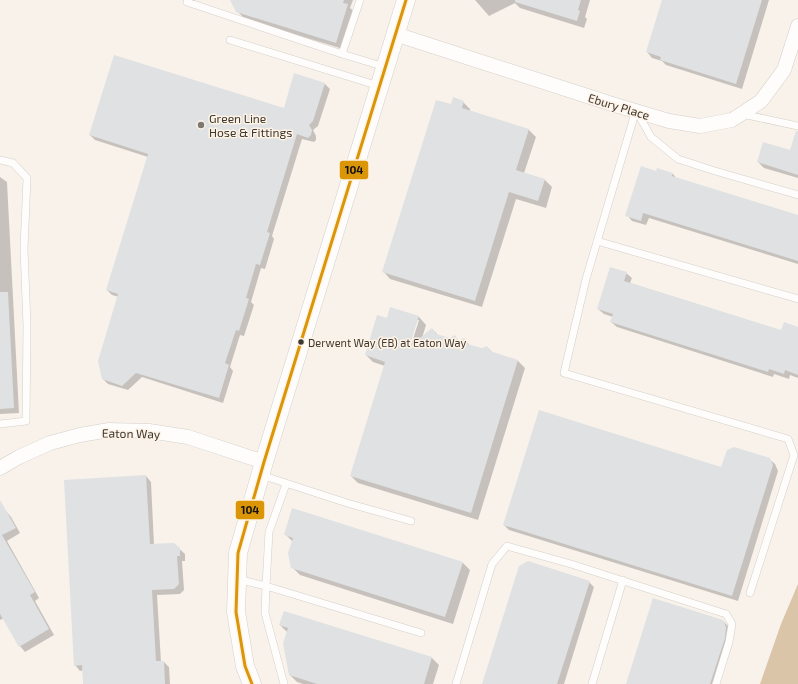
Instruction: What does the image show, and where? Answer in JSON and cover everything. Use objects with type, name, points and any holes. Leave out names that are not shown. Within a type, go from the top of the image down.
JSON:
[{"type":"street","points":[[252,684],[245,666],[236,612],[238,553],[262,468],[406,0]]},
{"type":"street","name":"Ebury Place","points":[[395,34],[669,121],[700,126],[732,120],[761,101],[784,70],[798,26]]},
{"type":"street","name":"Eaton Way","points":[[0,468],[19,457],[50,443],[80,435],[109,430],[149,431],[188,437],[262,468]]},
{"type":"lane","points":[[189,0],[187,2],[385,68]]},
{"type":"lane","points":[[342,54],[360,0]]},
{"type":"lane","points":[[230,40],[380,86]]},
{"type":"lane","points":[[636,110],[651,137],[678,159],[798,195]]},
{"type":"lane","points":[[636,110],[586,279],[564,373],[788,439],[794,455],[750,593]]},
{"type":"lane","points":[[742,114],[798,126]]},
{"type":"lane","points":[[0,160],[13,163],[27,178],[24,248],[27,325],[26,421],[0,424]]},
{"type":"lane","points":[[597,241],[798,298]]},
{"type":"lane","points":[[262,468],[286,484],[368,510],[411,521]]},
{"type":"lane","points":[[284,684],[265,613],[269,532],[286,484]]},
{"type":"lane","points":[[456,684],[492,564],[507,546],[623,580],[726,614],[732,624],[729,642],[716,684]]},
{"type":"lane","points":[[237,579],[266,586],[421,633]]},
{"type":"lane","points":[[592,684],[623,580]]},
{"type":"shaded area","points":[[798,584],[798,684],[760,684],[781,624]]},
{"type":"building","points":[[230,0],[344,0],[343,3],[348,4],[336,43],[236,12]]},
{"type":"building","points":[[515,0],[581,0],[577,21],[515,2]]},
{"type":"building","points":[[662,0],[762,0],[736,84],[660,60],[661,57],[646,52]]},
{"type":"building","points":[[114,55],[284,108],[294,73],[325,83],[313,121],[309,125],[312,130],[311,135],[308,138],[297,134],[267,232],[270,233],[260,265],[256,264],[246,298],[249,299],[239,331],[236,330],[225,363],[229,365],[219,398],[136,373],[122,386],[102,379],[98,361],[118,294],[106,290],[148,154],[89,135]]},
{"type":"building","points":[[453,97],[464,101],[462,108],[529,129],[516,170],[545,179],[538,201],[509,192],[475,301],[382,272],[436,100],[451,104]]},
{"type":"building","points":[[796,131],[798,131],[798,175],[757,162],[763,142],[790,150]]},
{"type":"building","points":[[641,166],[656,171],[657,168],[673,173],[672,176],[798,215],[798,261],[643,213],[641,221],[625,216]]},
{"type":"building","points":[[610,267],[627,272],[624,281],[781,330],[784,322],[798,327],[798,375],[785,370],[784,374],[769,369],[768,372],[610,322],[613,314],[597,309]]},
{"type":"building","points":[[0,292],[8,292],[14,408],[0,409]]},
{"type":"building","points":[[390,307],[419,316],[409,347],[432,328],[436,334],[450,338],[455,335],[458,341],[464,338],[467,344],[482,348],[487,346],[490,351],[518,360],[471,513],[350,476],[385,362],[365,355],[377,315],[387,318]]},
{"type":"building","points":[[539,410],[721,467],[727,450],[734,447],[770,458],[773,465],[732,596],[503,525]]},
{"type":"building","points":[[146,475],[150,544],[174,543],[180,548],[180,556],[177,556],[179,584],[174,589],[152,590],[156,661],[164,661],[165,684],[83,684],[82,665],[74,666],[64,480]]},
{"type":"building","points":[[0,500],[16,528],[2,535],[35,592],[30,595],[49,629],[19,647],[0,614]]},
{"type":"building","points":[[292,508],[463,562],[445,617],[291,568],[288,553],[293,538],[284,535]]},
{"type":"building","points":[[528,561],[590,581],[557,684],[482,684],[519,566]]},
{"type":"building","points":[[653,598],[723,620],[726,627],[725,638],[710,684],[626,684]]},
{"type":"building","points":[[284,611],[432,657],[424,684],[317,684],[289,675],[283,643],[288,628],[279,625]]},
{"type":"transit line","name":"104","points":[[252,684],[245,666],[236,612],[238,553],[264,462],[406,0]]},
{"type":"place","name":"Green Line Hose & Fittings","points":[[201,125]]},
{"type":"place","name":"Derwent Way (EB) at Eaton Way","points":[[301,342]]}]
